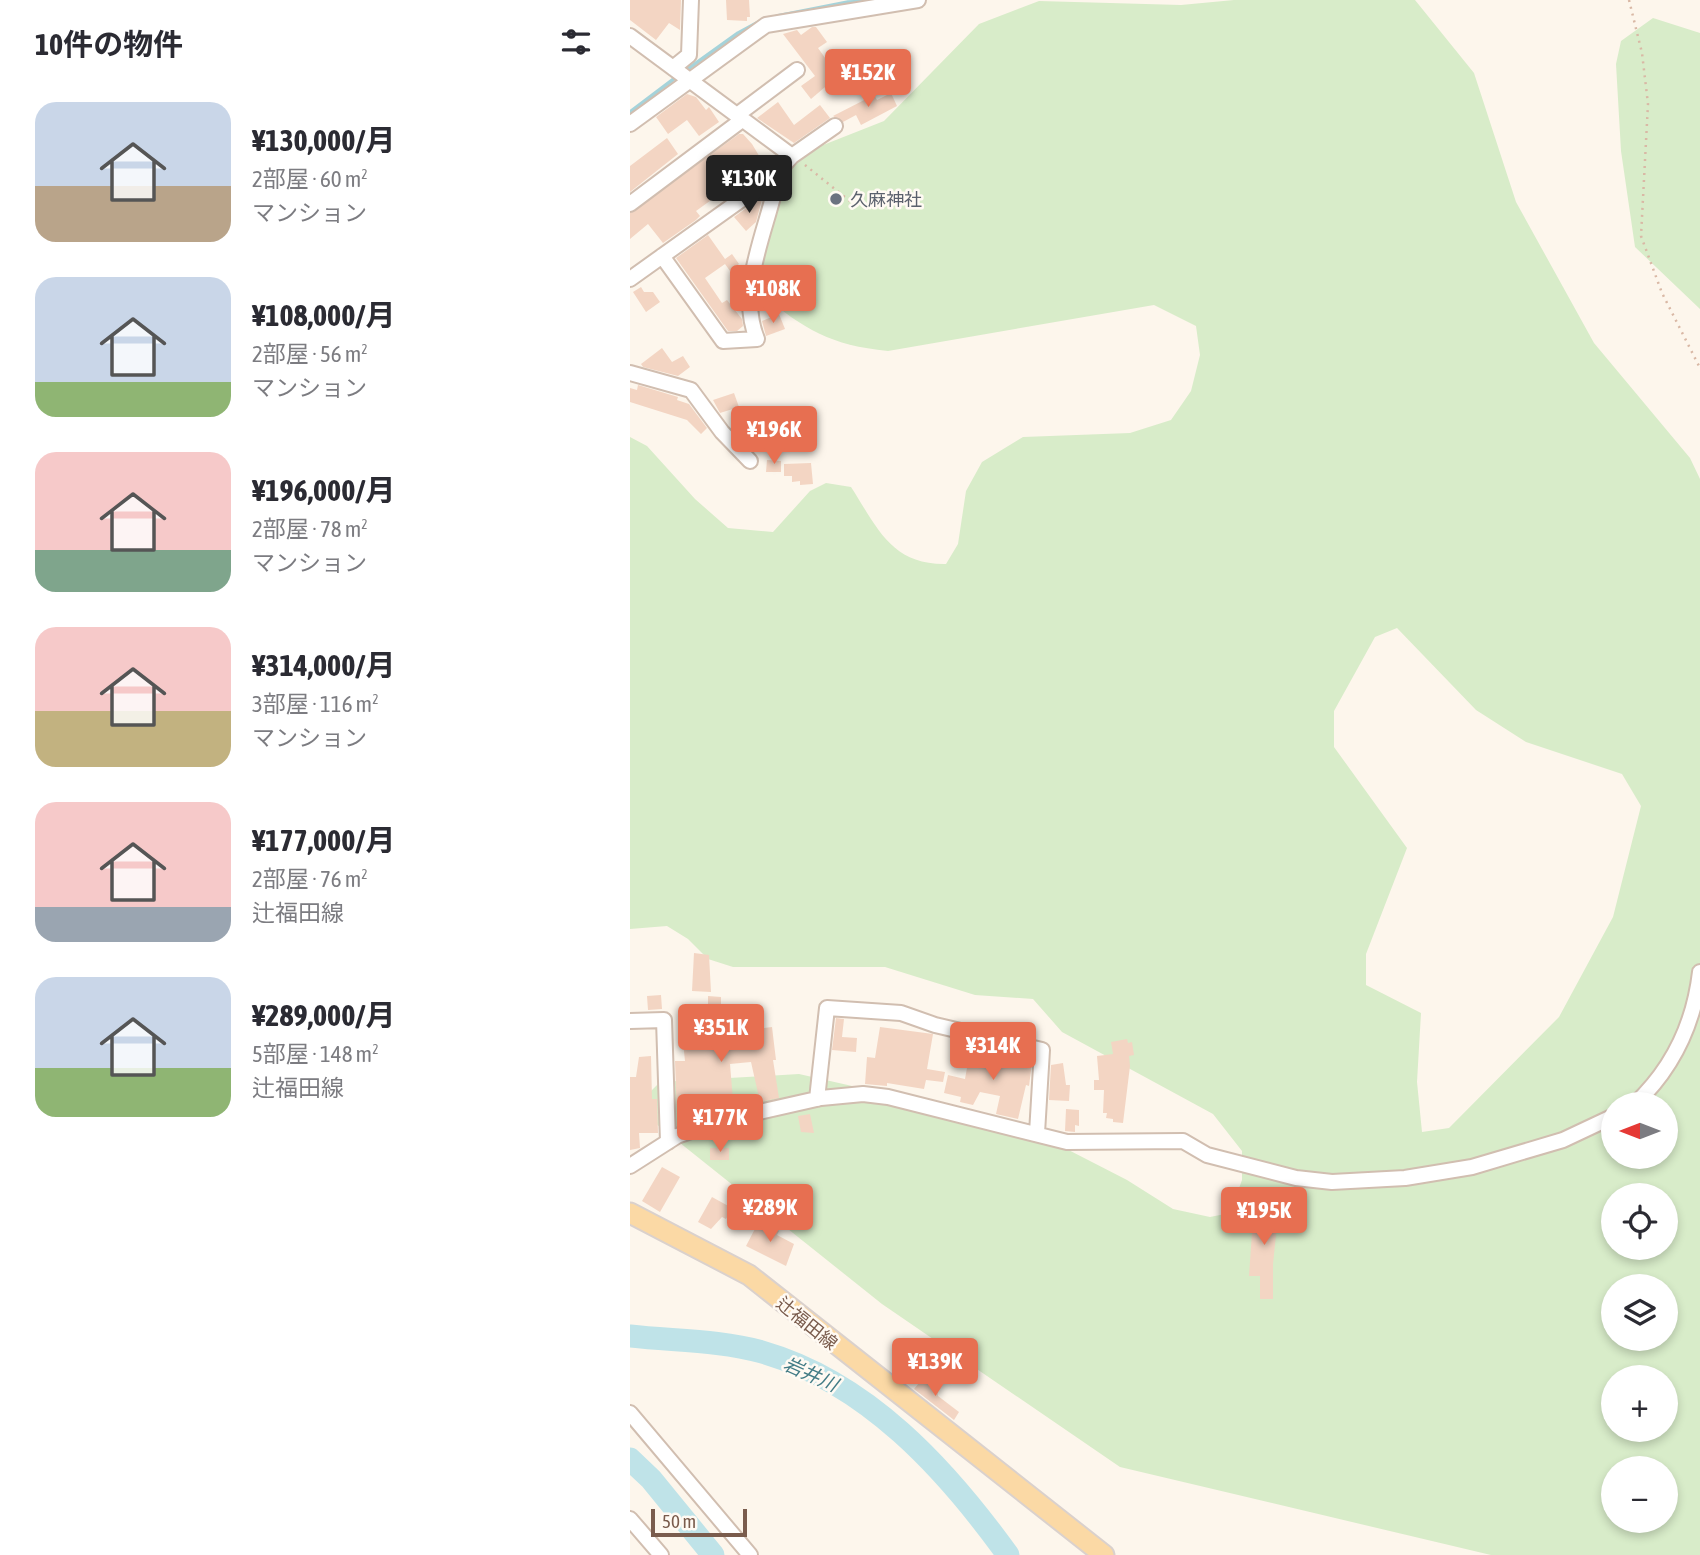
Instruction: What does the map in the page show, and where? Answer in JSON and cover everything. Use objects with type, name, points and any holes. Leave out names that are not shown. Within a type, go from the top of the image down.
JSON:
[{"type":"main road","name":"辻福田線","points":[[630,1213],[749,1275],[1104,1555]]},
{"type":"street","points":[[673,68],[690,55],[691,0]]},
{"type":"street","points":[[630,124],[766,26],[918,0]]},
{"type":"street","points":[[630,36],[792,156]]},
{"type":"street","points":[[630,204],[797,70]]},
{"type":"street","points":[[630,279],[835,126]]},
{"type":"street","points":[[662,256],[723,341],[757,339],[750,319],[753,277],[779,170]]},
{"type":"street","points":[[630,373],[691,390],[722,432],[750,461]]},
{"type":"street","points":[[1647,1092],[1659,1079],[1686,1035],[1700,972]]},
{"type":"street","points":[[817,1099],[827,1008],[901,1013],[948,1028],[1042,1050],[1037,1133]]},
{"type":"street","points":[[630,1021],[664,1020],[668,1142]]},
{"type":"street","points":[[630,1166],[668,1142],[719,1121],[817,1099],[863,1094],[888,1097],[1086,1144],[1183,1142],[1207,1156],[1296,1178],[1332,1182],[1405,1178],[1472,1167],[1563,1140],[1601,1122]]},
{"type":"street","points":[[630,1413],[750,1555]]},
{"type":"street","points":[[630,1519],[661,1555]]},
{"type":"path","points":[[1629,0],[1642,53],[1648,104],[1641,236],[1662,293],[1700,368]]},
{"type":"path","points":[[792,156],[851,202]]},
{"type":"green space","points":[[1234,0],[1415,0],[1474,73],[1516,202],[1594,343],[1690,458],[1700,479],[1700,1555],[1491,1555],[1120,1467],[882,1304],[655,1123],[647,1095],[660,1082],[799,1074],[1016,1123],[1127,1180],[1173,1209],[1210,1217],[1230,1213],[1242,1180],[1242,1151],[1213,1114],[1062,1032],[1033,999],[975,995],[885,967],[733,967],[708,959],[688,939],[667,926],[630,929],[630,437],[647,446],[695,499],[728,528],[773,532],[810,491],[826,483],[851,487],[878,529],[899,551],[927,563],[946,564],[958,544],[966,491],[982,462],[1023,437],[1130,433],[1171,420],[1191,391],[1200,355],[1196,326],[1154,305],[888,351],[849,344],[818,333],[759,292],[759,273],[780,189],[794,163],[808,151],[884,121],[979,24],[1039,1],[1181,5]],"holes":[[[1397,628],[1476,710],[1526,742],[1622,774],[1641,806],[1613,917],[1559,1017],[1449,1128],[1422,1132],[1417,1082],[1421,1013],[1366,985],[1366,954],[1407,848],[1334,747],[1334,711],[1375,637]]]},
{"type":"green space","points":[[1653,18],[1700,33],[1700,309],[1635,247],[1621,151],[1616,64],[1621,41]]},
{"type":"building","points":[[630,0],[681,0],[680,30],[669,23],[656,40],[630,20]]},
{"type":"building","points":[[726,0],[749,0],[750,17],[747,17],[747,21],[727,20]]},
{"type":"building","points":[[816,27],[827,42],[818,48],[838,76],[811,99],[801,86],[815,76],[783,34],[797,30],[801,35]]},
{"type":"building","points":[[891,93],[897,106],[861,125],[856,115],[843,122],[833,116],[874,95],[877,100]]},
{"type":"building","points":[[687,94],[696,97],[706,110],[709,107],[719,122],[699,136],[687,120],[668,134],[656,117]]},
{"type":"building","points":[[778,102],[794,125],[820,105],[830,118],[794,143],[757,118]]},
{"type":"building","points":[[739,134],[743,134],[752,144],[767,169],[754,177],[751,172],[732,185],[696,211],[700,216],[696,220],[663,243],[648,224],[630,239],[630,213]]},
{"type":"building","points":[[667,138],[678,154],[630,192],[630,166]]},
{"type":"building","points":[[763,196],[756,222],[746,231],[734,217]]},
{"type":"building","points":[[708,235],[725,259],[732,254],[739,264],[730,271],[725,264],[705,278],[722,303],[727,300],[742,319],[743,326],[737,331],[728,331],[676,258]]},
{"type":"building","points":[[641,287],[644,292],[653,292],[660,302],[646,312],[633,292]]},
{"type":"building","points":[[779,314],[785,329],[766,336],[762,321]]},
{"type":"building","points":[[662,348],[672,362],[683,356],[690,367],[678,376],[643,367],[641,364]]},
{"type":"building","points":[[638,385],[678,397],[677,400],[689,404],[707,428],[701,434],[687,420],[630,402],[630,388],[637,390]]},
{"type":"building","points":[[734,393],[739,407],[720,413],[713,400]]},
{"type":"building","points":[[767,460],[781,461],[781,472],[766,472]]},
{"type":"building","points":[[811,463],[813,484],[800,485],[800,481],[792,482],[792,476],[784,476],[784,464]]},
{"type":"building","points":[[694,953],[709,955],[711,992],[692,991]]},
{"type":"building","points":[[661,995],[662,1009],[648,1010],[647,996]]},
{"type":"building","points":[[708,996],[721,997],[721,1015],[734,1014],[735,1032],[772,1027],[776,1060],[773,1060],[779,1098],[760,1102],[751,1062],[730,1064],[733,1101],[729,1101],[730,1109],[699,1118],[681,1119],[677,1116],[675,1061],[685,1061],[681,1024],[708,1025]]},
{"type":"building","points":[[836,1018],[844,1019],[842,1037],[857,1038],[856,1052],[832,1050]]},
{"type":"building","points":[[880,1027],[933,1034],[927,1069],[945,1072],[943,1082],[926,1080],[924,1089],[887,1083],[887,1086],[865,1084],[867,1057],[875,1058]]},
{"type":"building","points":[[1127,1039],[1128,1043],[1132,1042],[1134,1055],[1129,1056],[1123,1123],[1113,1122],[1113,1119],[1106,1118],[1107,1113],[1103,1113],[1104,1090],[1094,1090],[1094,1080],[1099,1080],[1097,1056],[1113,1054],[1111,1042]]},
{"type":"building","points":[[970,1051],[1032,1063],[1029,1086],[1026,1085],[1018,1119],[996,1114],[1000,1096],[980,1092],[973,1105],[960,1102],[961,1097],[944,1093],[948,1075],[965,1079]]},
{"type":"building","points":[[651,1056],[652,1099],[657,1099],[658,1133],[639,1133],[640,1148],[630,1150],[630,1077],[636,1077],[639,1057]]},
{"type":"building","points":[[1063,1063],[1066,1085],[1070,1085],[1069,1101],[1049,1100],[1051,1065]]},
{"type":"building","points":[[1066,1109],[1079,1110],[1079,1126],[1075,1125],[1075,1132],[1065,1131]]},
{"type":"building","points":[[810,1114],[814,1133],[801,1132],[798,1116]]},
{"type":"building","points":[[710,1148],[729,1148],[729,1160],[710,1160]]},
{"type":"building","points":[[662,1167],[680,1177],[660,1212],[642,1201]]},
{"type":"building","points":[[712,1197],[732,1208],[726,1219],[722,1217],[711,1229],[698,1222]]},
{"type":"building","points":[[1254,1203],[1279,1206],[1273,1264],[1273,1299],[1260,1299],[1260,1276],[1249,1276]]},
{"type":"building","points":[[759,1221],[779,1231],[777,1235],[794,1244],[786,1266],[746,1246]]},
{"type":"building","points":[[924,1377],[937,1388],[938,1396],[959,1412],[954,1420],[914,1389]]},
{"type":"waterway","points":[[777,16],[848,2],[873,1]]},
{"type":"waterway","points":[[685,71],[738,33],[766,18]]},
{"type":"waterway","points":[[630,112],[679,75]]},
{"type":"waterway","name":"岩井川","points":[[630,1336],[746,1348],[800,1366],[836,1384],[901,1432],[931,1461],[1008,1555]]},
{"type":"waterway","points":[[630,1459],[651,1479],[713,1555]]},
{"type":"place","name":"久麻神社","points":[[836,199]]}]
